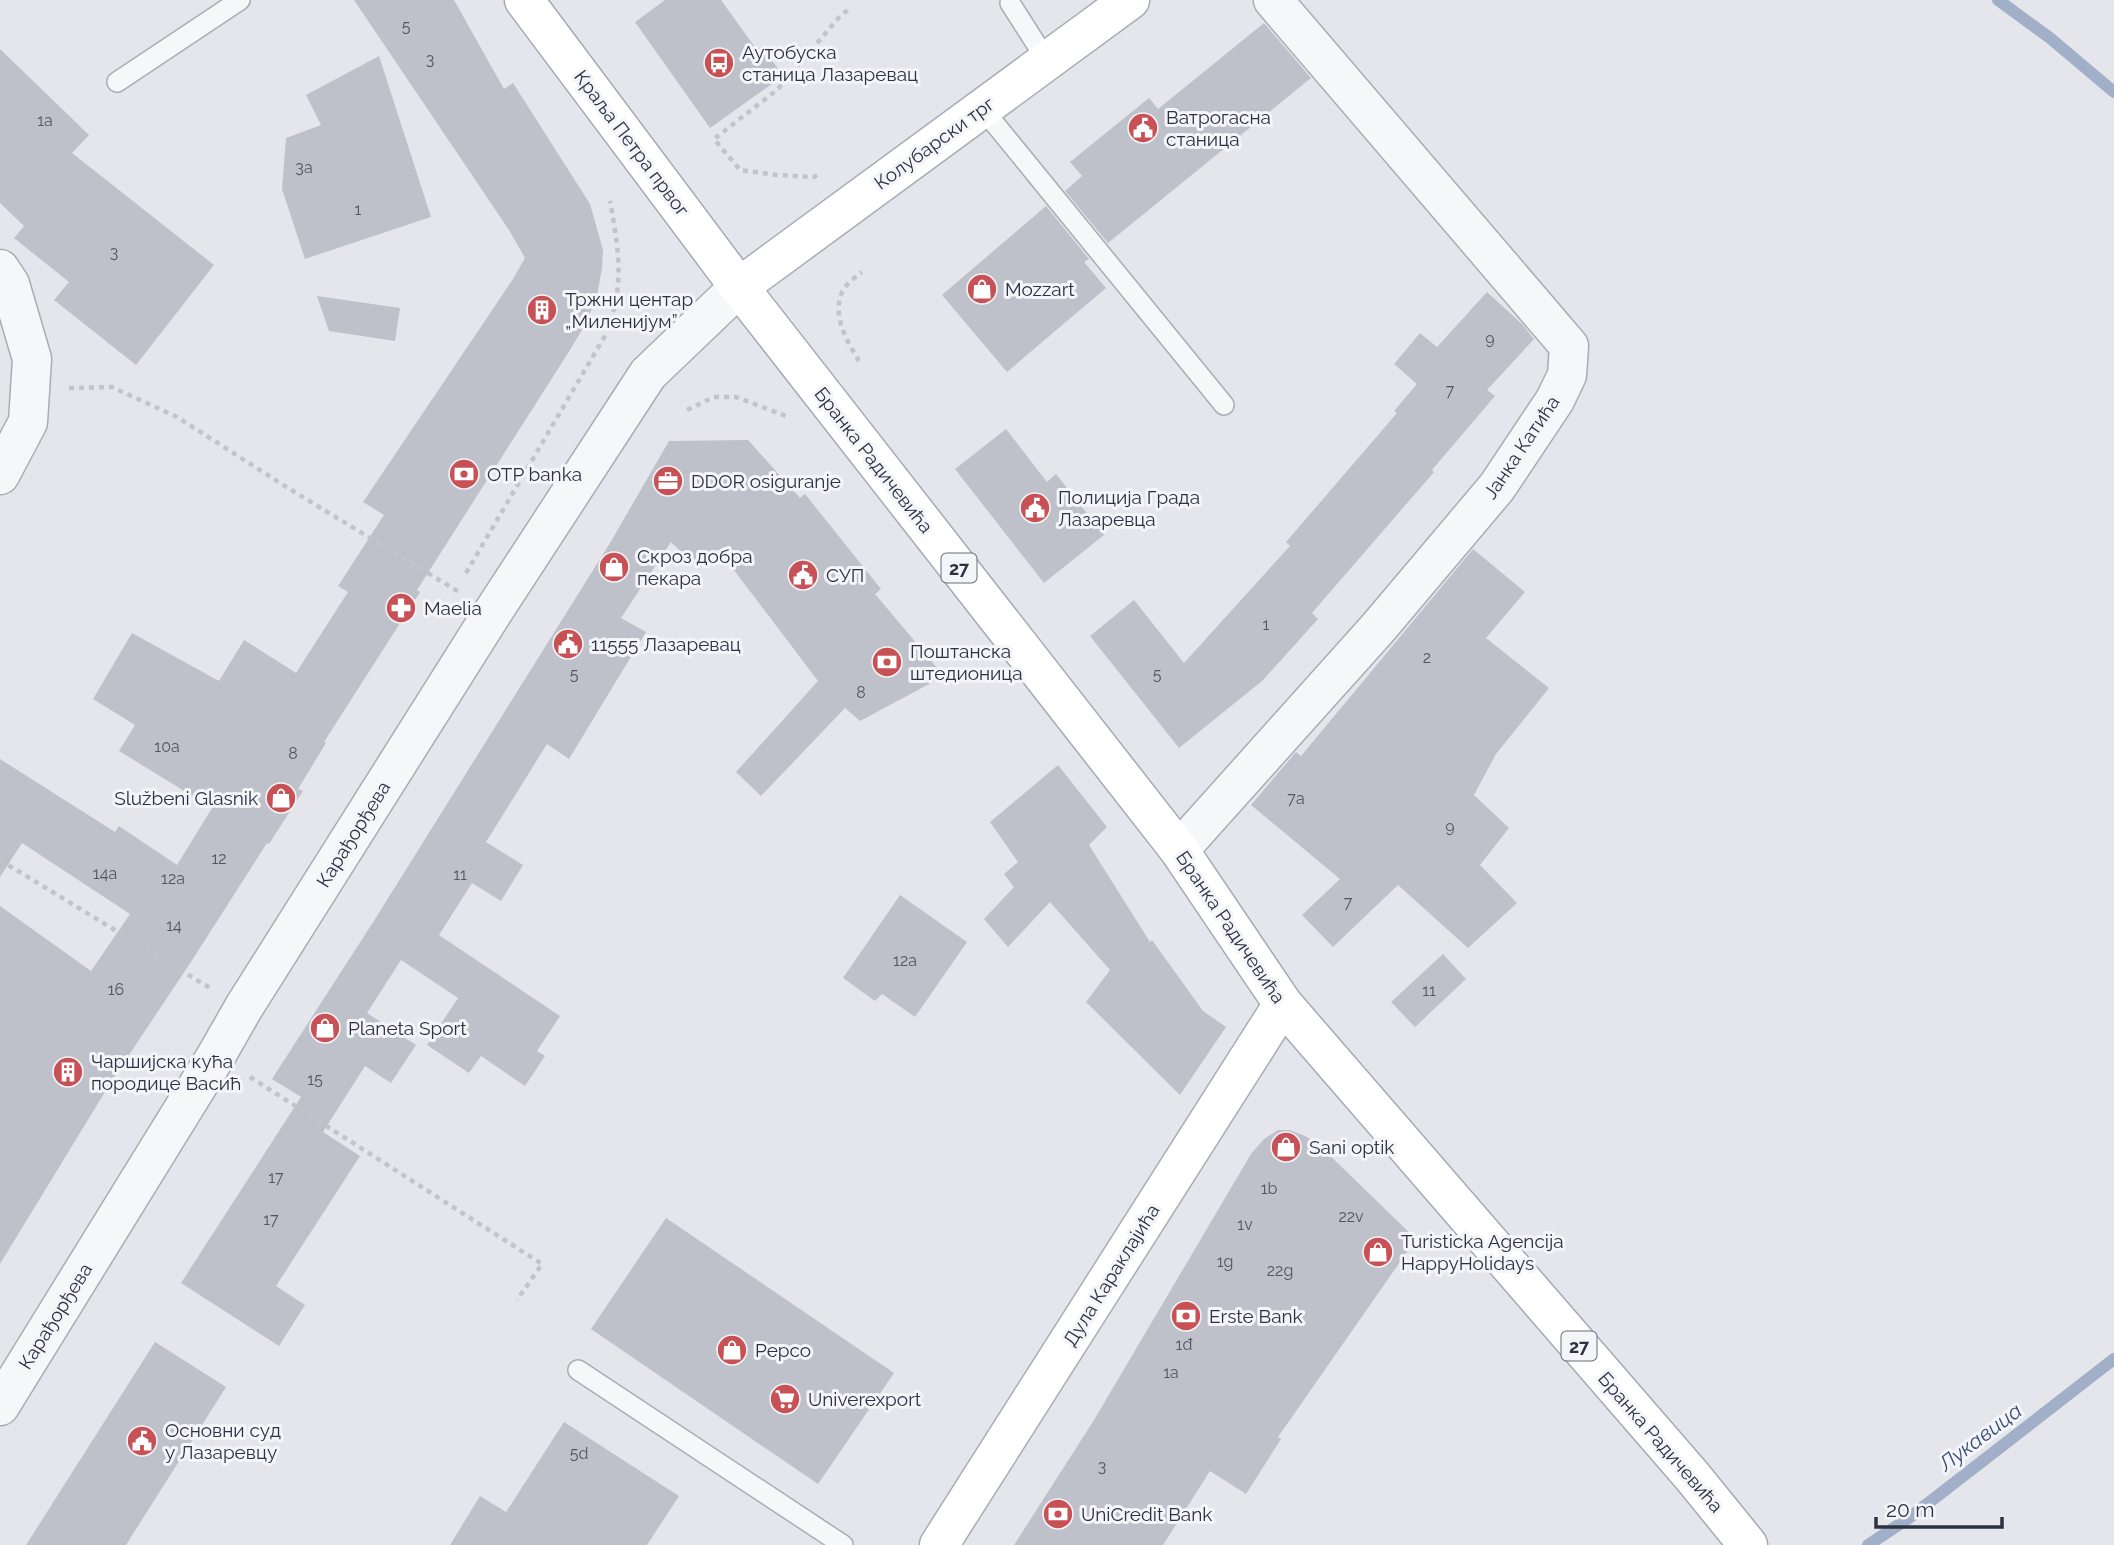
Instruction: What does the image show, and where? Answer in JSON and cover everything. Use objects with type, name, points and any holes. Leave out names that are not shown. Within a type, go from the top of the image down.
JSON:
[{"type":"main road","name":"Краља Петра првог","points":[[524,0],[739,287]]},
{"type":"main road","name":"Колубарски трг","points":[[739,287],[1130,0]]},
{"type":"main road","name":"Бранка Радичевића","points":[[739,287],[1179,850],[1283,1004],[1692,1476],[1748,1545]]},
{"type":"main road","name":"Дула Караклајића","points":[[939,1545],[1283,1004]]},
{"type":"street","name":"Јанка Катића","points":[[1179,850],[1378,628],[1497,487],[1555,400],[1567,375],[1569,346],[1273,0]]},
{"type":"street","points":[[0,269],[10,284],[32,359],[29,422],[0,475]]},
{"type":"street","name":"Карађорђева","points":[[0,1406],[244,1007],[484,627],[648,374],[739,287]]},
{"type":"lane","points":[[117,82],[240,0]]},
{"type":"lane","points":[[1010,4],[1047,61]]},
{"type":"lane","points":[[982,108],[1224,405]]},
{"type":"lane","points":[[578,1370],[842,1545]]},
{"type":"path","points":[[826,170],[814,177],[740,170],[713,139],[777,90],[841,15],[849,10]]},
{"type":"path","points":[[463,578],[606,334],[615,310],[619,268],[610,201]]},
{"type":"path","points":[[859,361],[844,334],[839,313],[842,292],[862,272]]},
{"type":"path","points":[[31,388],[112,387],[177,417],[456,590],[484,627]]},
{"type":"path","points":[[687,410],[714,397],[736,397],[787,417]]},
{"type":"path","points":[[451,599],[456,590]]},
{"type":"path","points":[[0,860],[190,978]]},
{"type":"path","points":[[216,1056],[542,1264],[517,1300]]},
{"type":"building","points":[[354,0],[454,0],[504,89],[513,83],[590,204],[603,250],[597,296],[586,323],[570,350],[324,742],[326,743],[298,789],[303,791],[111,1082],[0,1264],[0,906],[91,971],[130,914],[22,843],[0,877],[0,759],[115,832],[119,826],[177,865],[212,808],[119,751],[135,725],[93,699],[132,633],[219,681],[244,640],[296,673],[348,592],[338,586],[384,515],[363,502],[525,258],[509,230]]},
{"type":"building","name":"Аутобуска станица Лазаревац","points":[[665,0],[721,0],[757,50],[762,46],[783,76],[710,128],[635,22]]},
{"type":"building","name":"Ватрогасна станица","points":[[1264,23],[1311,78],[1108,243],[1065,191],[1082,176],[1070,162],[1149,98],[1158,109]]},
{"type":"building","points":[[0,49],[89,135],[72,153],[214,265],[136,365],[54,300],[69,282],[14,238],[24,226],[0,203]]},
{"type":"building","points":[[379,56],[431,217],[305,259],[282,189],[286,138],[321,125],[306,95]]},
{"type":"building","points":[[1046,206],[1089,259],[1084,262],[1106,288],[1007,372],[942,295]]},
{"type":"building","points":[[1487,292],[1522,324],[1534,339],[1487,390],[1495,396],[1432,470],[1434,472],[1312,613],[1318,619],[1262,681],[1179,748],[1090,636],[1134,600],[1184,663],[1290,546],[1286,542],[1397,413],[1394,411],[1417,384],[1394,364],[1420,333],[1437,347]]},
{"type":"building","points":[[317,296],[400,308],[395,341],[329,331]]},
{"type":"building","name":"Полиција Града Лазаревца","points":[[1006,429],[1047,482],[1056,474],[1104,535],[1044,583],[955,469]]},
{"type":"building","points":[[748,440],[800,498],[805,494],[881,589],[875,594],[944,676],[860,721],[845,708],[761,796],[736,772],[818,681],[718,549],[699,569],[671,542],[621,618],[646,632],[569,759],[547,744],[486,842],[523,865],[501,901],[472,883],[439,935],[560,1016],[537,1051],[545,1056],[525,1086],[481,1056],[469,1073],[427,1045],[458,998],[401,960],[367,1013],[416,1045],[391,1083],[365,1066],[323,1132],[360,1156],[276,1286],[305,1305],[279,1346],[181,1283],[301,1097],[272,1079],[610,543],[669,441]]},
{"type":"building","points":[[1473,549],[1525,592],[1486,638],[1549,688],[1496,754],[1474,795],[1509,828],[1480,865],[1517,903],[1468,948],[1398,885],[1333,947],[1302,915],[1340,879],[1251,805],[1296,752],[1301,756]]},
{"type":"building","points":[[1058,765],[1107,827],[1089,845],[1150,942],[1152,940],[1203,1011],[1226,1027],[1180,1095],[1086,1002],[1110,970],[1050,902],[1008,947],[984,919],[1014,887],[1004,874],[1018,862],[990,822]]},
{"type":"building","points":[[900,895],[967,942],[915,1017],[882,994],[875,1001],[843,978]]},
{"type":"building","points":[[1443,954],[1466,979],[1415,1027],[1391,1002]]},
{"type":"building","points":[[1278,1130],[1290,1130],[1318,1144],[1416,1239],[1278,1437],[1281,1439],[1246,1494],[1210,1471],[1163,1545],[1014,1545],[1094,1420],[1251,1154],[1264,1139]]},
{"type":"building","points":[[666,1218],[894,1373],[818,1484],[591,1329]]},
{"type":"building","name":"Основни суд у Лазаревцу","points":[[155,1342],[226,1387],[126,1545],[26,1545]]},
{"type":"building","points":[[564,1422],[679,1496],[647,1545],[450,1545],[480,1496],[506,1512]]},
{"type":"waterway","name":"Лукавица","points":[[1998,0],[2050,38],[2114,92]]},
{"type":"waterway","name":"Лукавица","points":[[1868,1545],[1909,1518],[2114,1359]]},
{"type":"place","name":"Аутобуска станица Лазаревац","points":[[719,63]]},
{"type":"place","name":"Ватрогасна станица","points":[[1143,128]]},
{"type":"place","name":"Mozzart","points":[[982,289]]},
{"type":"place","name":"Тржни центар „Миленијум”","points":[[542,310]]},
{"type":"place","name":"OTP banka","points":[[464,474]]},
{"type":"place","name":"DDOR osiguranje","points":[[668,481]]},
{"type":"place","name":"Полиција Града Лазаревца","points":[[1035,508]]},
{"type":"place","name":"Скроз добра пекара","points":[[614,567]]},
{"type":"place","name":"СУП","points":[[803,575]]},
{"type":"place","name":"Maelia","points":[[401,608]]},
{"type":"place","name":"11555 Лазаревац","points":[[568,644]]},
{"type":"place","name":"Поштанска штедионица","points":[[887,662]]},
{"type":"place","name":"Službeni Glasnik","points":[[281,798]]},
{"type":"place","name":"Planeta Sport","points":[[325,1028]]},
{"type":"place","name":"Чаршијска кућа породице Васић","points":[[68,1072]]},
{"type":"place","name":"Sani optik","points":[[1286,1147]]},
{"type":"place","name":"Turisticka Agencija HappyHolidays","points":[[1378,1252]]},
{"type":"place","name":"Erste Bank","points":[[1186,1316]]},
{"type":"place","name":"Pepco","points":[[732,1350]]},
{"type":"place","name":"Univerexport","points":[[785,1399]]},
{"type":"place","name":"Основни суд у Лазаревцу","points":[[142,1441]]},
{"type":"place","name":"UniCredit Bank","points":[[1058,1514]]}]
